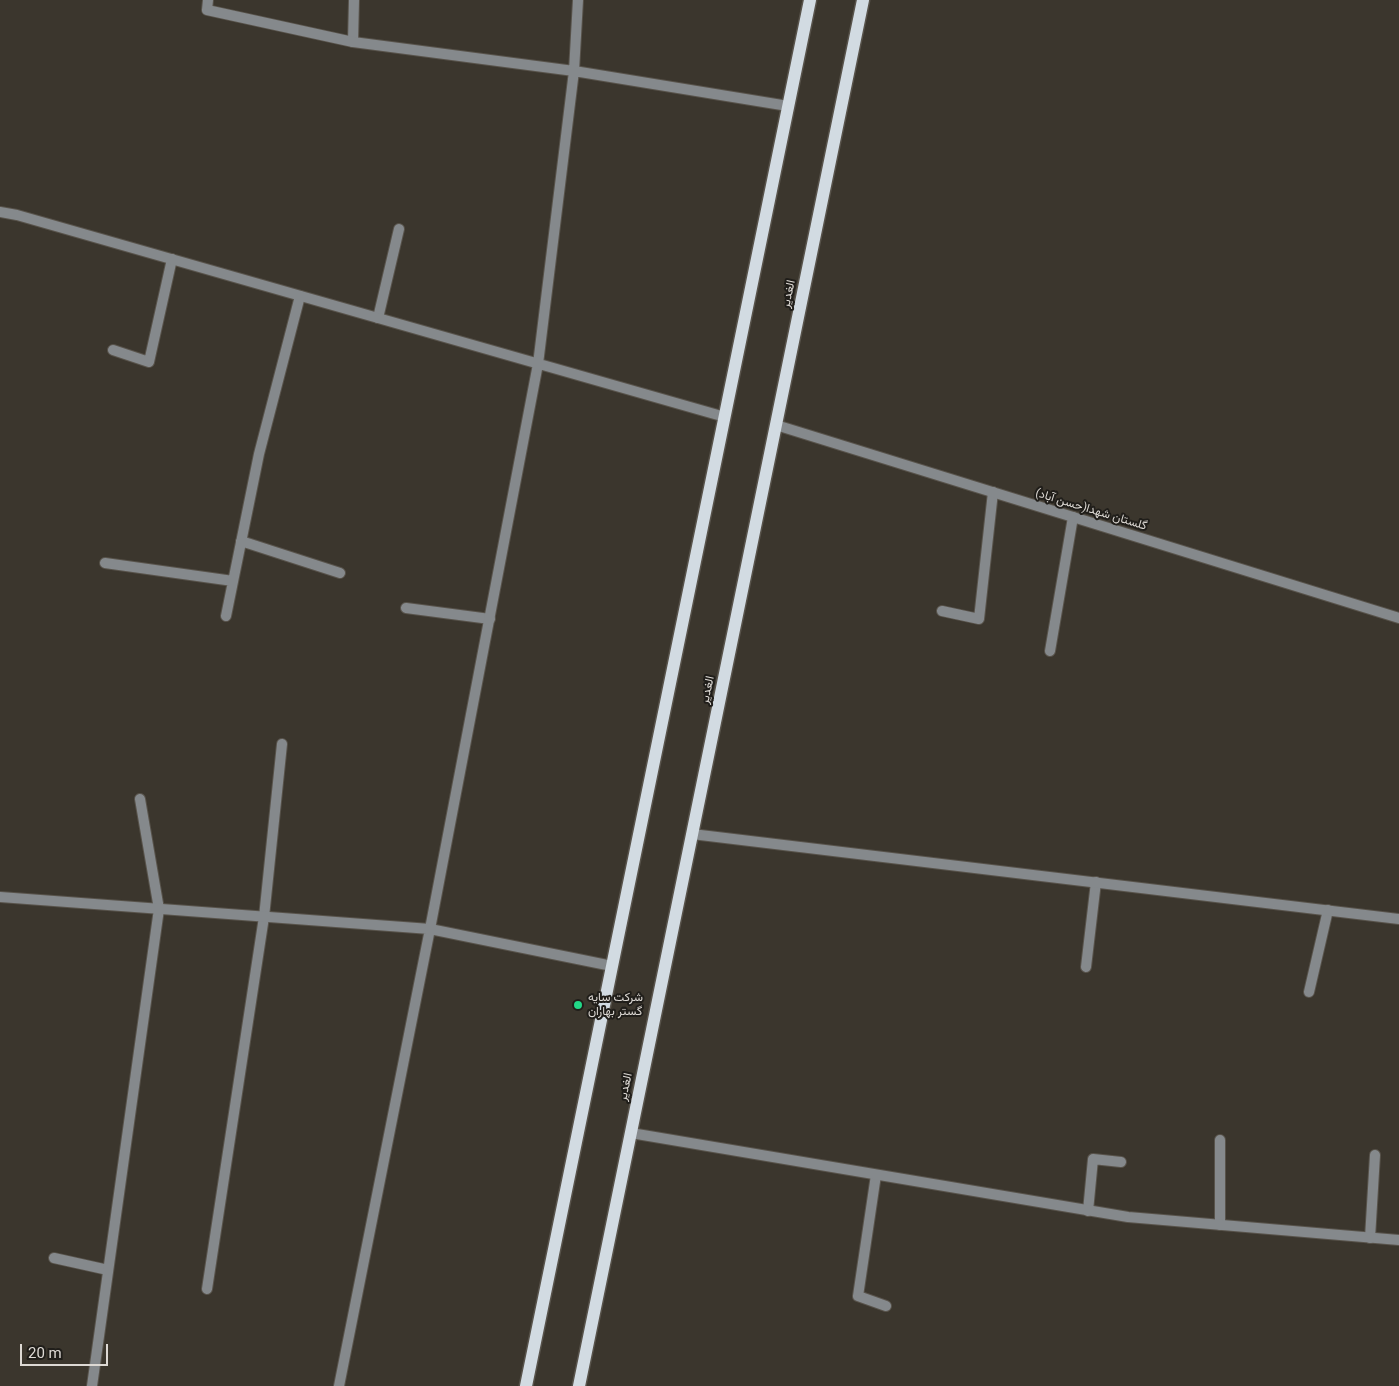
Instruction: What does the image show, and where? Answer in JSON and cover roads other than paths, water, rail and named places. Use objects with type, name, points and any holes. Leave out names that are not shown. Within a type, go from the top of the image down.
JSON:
[{"type":"main road","points":[[526,1386],[810,0]]},
{"type":"main road","name":"الغدیر","points":[[579,1386],[864,0]]},
{"type":"street","points":[[208,0],[207,10],[353,42],[574,71],[788,106]]},
{"type":"street","points":[[353,42],[354,0]]},
{"type":"street","points":[[339,1386],[430,929],[538,364],[574,71],[578,0]]},
{"type":"street","points":[[0,212],[17,215],[172,259],[724,418]]},
{"type":"street","points":[[378,318],[399,229]]},
{"type":"street","points":[[112,350],[149,362],[172,259]]},
{"type":"street","points":[[226,616],[259,454],[300,296]]},
{"type":"street","name":"گلستان شهدا(حسن آباد)","points":[[776,425],[1399,618]]},
{"type":"street","points":[[942,611],[979,619],[993,492]]},
{"type":"street","points":[[1050,651],[1073,517]]},
{"type":"street","points":[[241,541],[340,573]]},
{"type":"street","points":[[105,563],[233,581]]},
{"type":"street","points":[[406,608],[490,619]]},
{"type":"street","points":[[207,1289],[264,917],[282,744]]},
{"type":"street","points":[[92,1386],[158,909],[140,799]]},
{"type":"street","points":[[692,834],[1399,919]]},
{"type":"street","points":[[1086,967],[1096,882]]},
{"type":"street","points":[[0,897],[430,929],[612,966]]},
{"type":"street","points":[[1309,992],[1328,910]]},
{"type":"street","points":[[631,1133],[1128,1218],[1399,1240]]},
{"type":"street","points":[[1220,1140],[1220,1225]]},
{"type":"street","points":[[1370,1238],[1375,1155]]},
{"type":"street","points":[[1088,1211],[1093,1159],[1121,1162]]},
{"type":"street","points":[[876,1175],[858,1296],[886,1306]]},
{"type":"street","points":[[54,1258],[108,1270]]},
{"type":"place","name":"شرکت سایه گستر بهاران","points":[[578,1005]]}]
